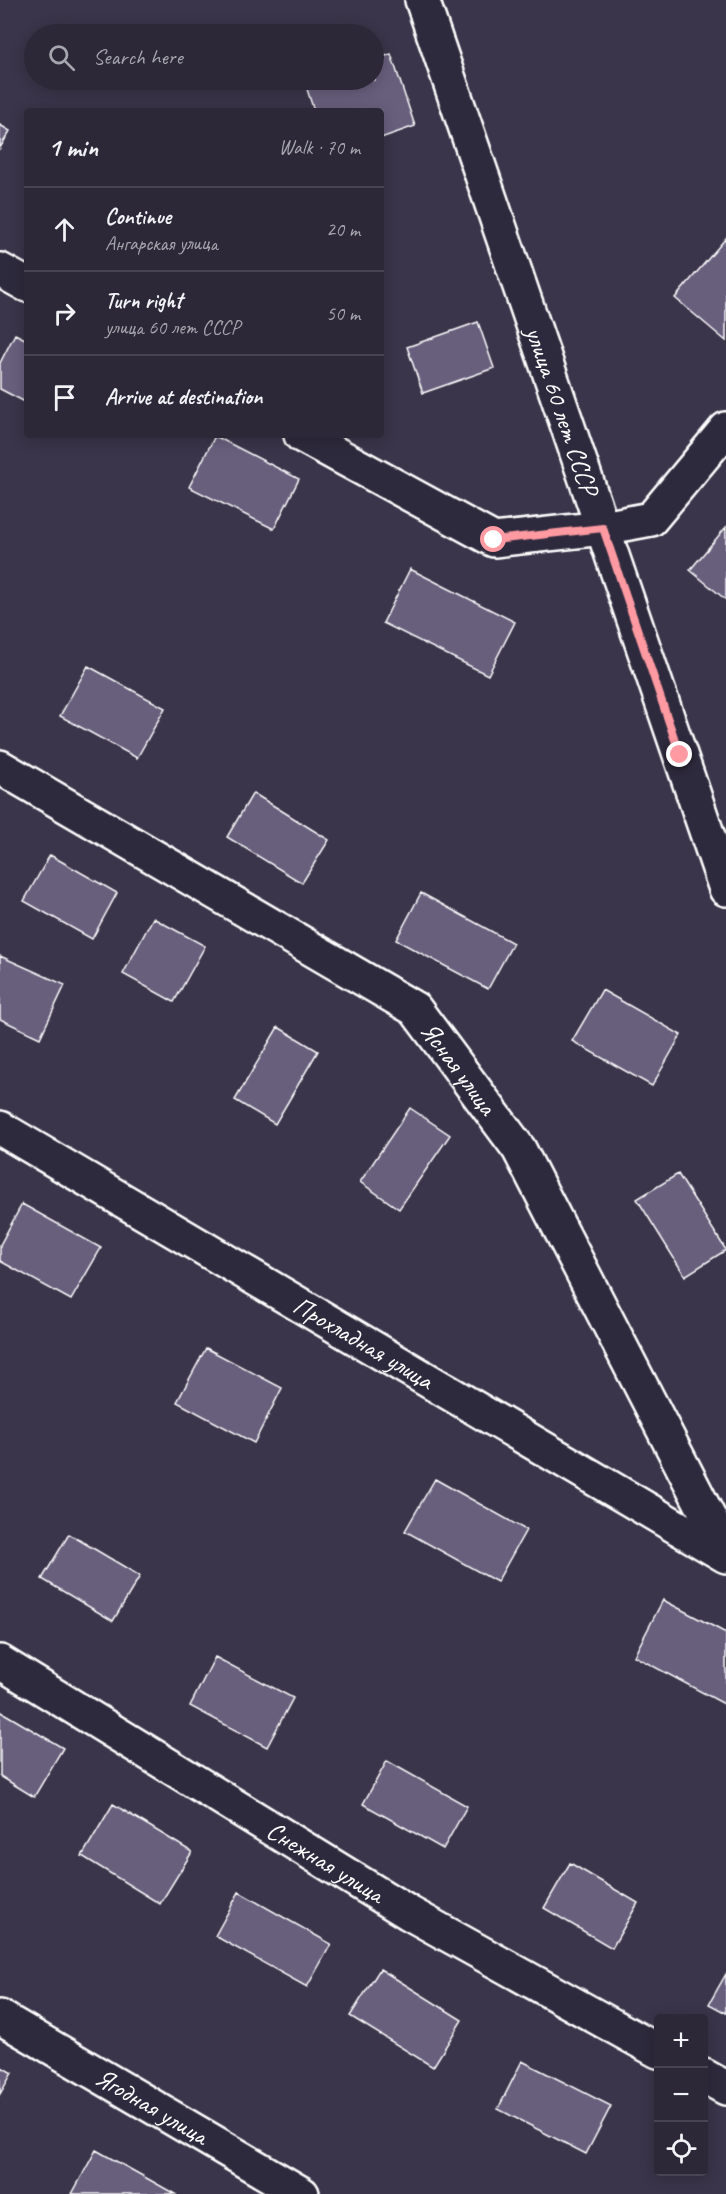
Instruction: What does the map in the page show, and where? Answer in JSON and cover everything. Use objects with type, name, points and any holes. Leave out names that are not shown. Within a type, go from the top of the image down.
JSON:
[{"type":"street","name":"улица 60 лет СССР","points":[[422,0],[726,889]]},
{"type":"street","points":[[0,270],[24,283]]},
{"type":"street","points":[[307,438],[494,540],[603,528],[651,519],[726,429]]},
{"type":"street","name":"Ясная улица","points":[[0,767],[415,1009],[519,1149],[726,1551]]},
{"type":"street","name":"Прохладная улица","points":[[0,1128],[726,1556]]},
{"type":"street","name":"Снежная улица","points":[[0,1662],[409,1912],[654,2049]]},
{"type":"street","name":"Ягодная улица","points":[[0,2017],[302,2194]]},
{"type":"street","points":[[708,2078],[726,2088]]},
{"type":"building","points":[[391,54],[415,126],[384,137],[384,108],[313,108],[307,90],[384,90],[384,56]]},
{"type":"building","points":[[0,125],[10,131],[0,148]]},
{"type":"building","points":[[726,238],[726,341],[675,298]]},
{"type":"building","points":[[478,322],[494,368],[423,393],[407,347]]},
{"type":"building","points":[[15,334],[24,338],[24,401],[0,389],[0,363]]},
{"type":"building","points":[[214,438],[219,438],[299,479],[274,529],[189,487]]},
{"type":"building","points":[[726,527],[726,600],[690,570]]},
{"type":"building","points":[[410,569],[515,622],[488,675],[383,623]]},
{"type":"building","points":[[88,666],[165,708],[137,758],[60,716]]},
{"type":"building","points":[[253,793],[329,840],[302,883],[227,837]]},
{"type":"building","points":[[50,855],[117,893],[92,939],[24,901]]},
{"type":"building","points":[[421,893],[513,943],[488,989],[396,940]]},
{"type":"building","points":[[153,918],[205,946],[174,1002],[123,974]]},
{"type":"building","points":[[0,956],[65,985],[40,1038],[0,1019]]},
{"type":"building","points":[[602,990],[681,1035],[652,1086],[572,1041]]},
{"type":"building","points":[[278,1027],[318,1051],[275,1124],[235,1100]]},
{"type":"building","points":[[410,1108],[450,1135],[399,1209],[360,1182]]},
{"type":"building","points":[[678,1174],[726,1250],[685,1276],[637,1199]]},
{"type":"building","points":[[22,1204],[101,1248],[71,1300],[0,1261],[0,1245]]},
{"type":"building","points":[[206,1348],[282,1388],[254,1443],[177,1402]]},
{"type":"building","points":[[435,1479],[526,1530],[497,1582],[405,1531]]},
{"type":"building","points":[[69,1534],[140,1576],[113,1621],[42,1579]]},
{"type":"building","points":[[663,1600],[726,1633],[726,1705],[634,1656]]},
{"type":"building","points":[[215,1657],[293,1698],[267,1747],[190,1706]]},
{"type":"building","points":[[0,1711],[63,1748],[34,1797],[0,1776]]},
{"type":"building","points":[[387,1761],[467,1806],[443,1849],[363,1804]]},
{"type":"building","points":[[113,1804],[192,1852],[160,1904],[82,1856]]},
{"type":"building","points":[[570,1863],[638,1903],[612,1948],[544,1908]]},
{"type":"building","points":[[239,1892],[331,1944],[307,1987],[215,1936]]},
{"type":"building","points":[[380,1969],[462,2020],[433,2067],[350,2016]]},
{"type":"building","points":[[726,1974],[726,2013],[709,2004]]},
{"type":"building","points":[[522,2061],[611,2106],[586,2154],[498,2109]]},
{"type":"building","points":[[0,2066],[12,2073],[0,2094]]},
{"type":"building","points":[[96,2150],[175,2194],[72,2194]]},
{"type":"route","points":[[494,540],[603,528],[680,755]]}]
